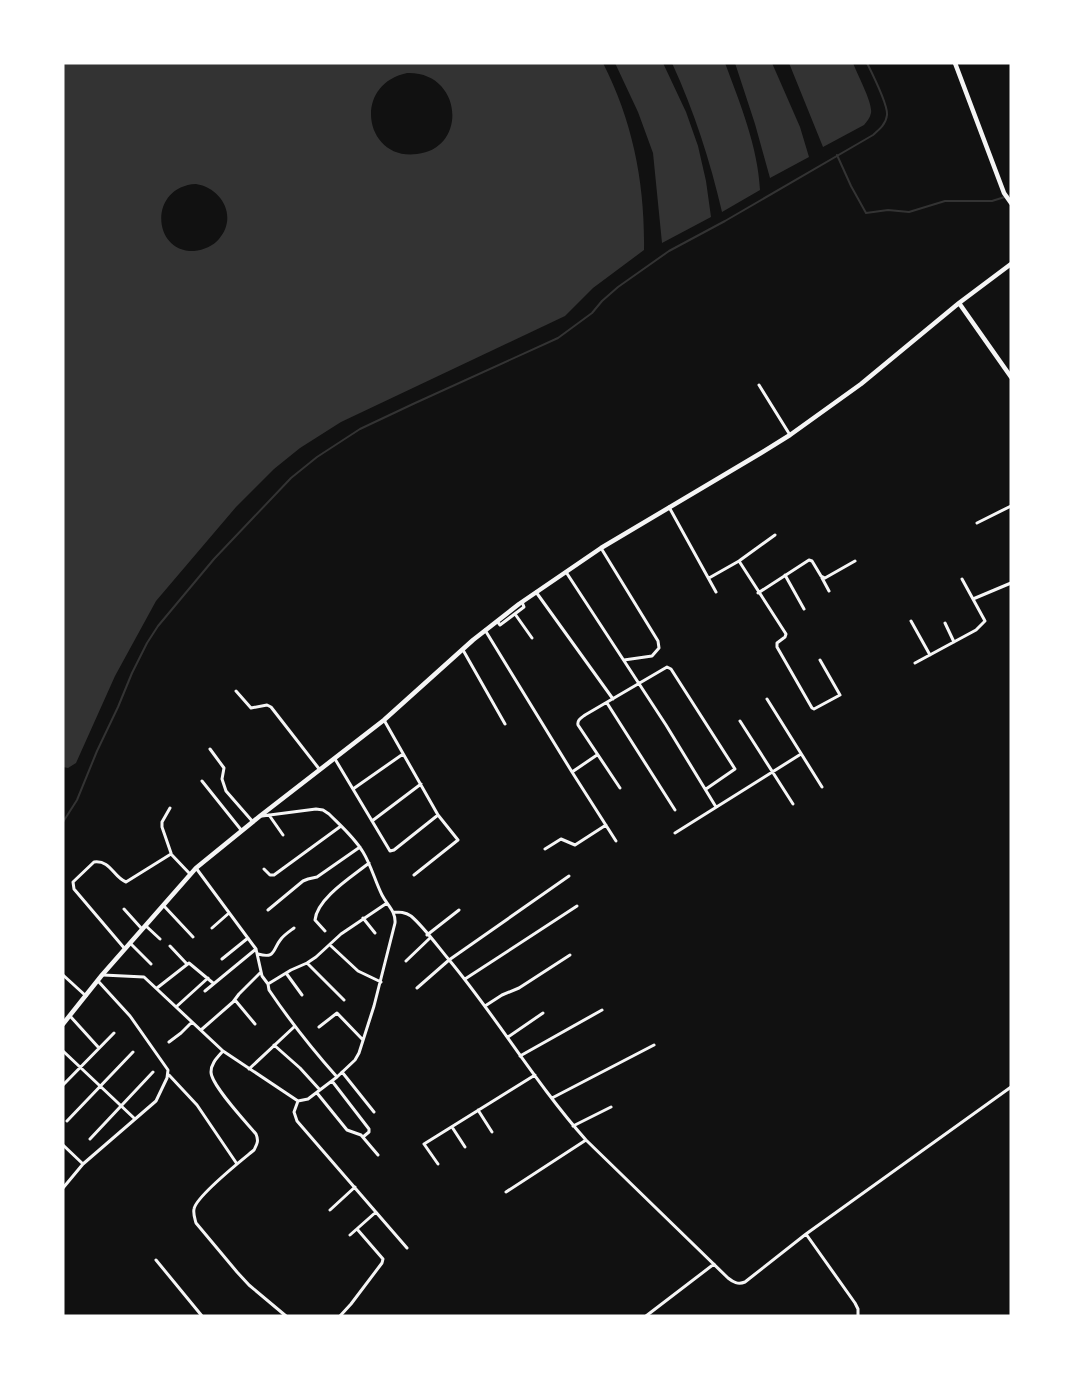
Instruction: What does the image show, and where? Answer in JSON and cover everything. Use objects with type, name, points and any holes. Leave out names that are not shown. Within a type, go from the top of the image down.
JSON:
[{"type":"main road","points":[[956,63],[1009,201]]},
{"type":"main road","points":[[63,1024],[102,975],[196,868],[384,720],[485,630],[601,548],[790,435],[861,384],[959,303],[1011,264]]},
{"type":"main road","points":[[959,303],[1011,377]]},
{"type":"street","points":[[759,385],[790,435]]},
{"type":"street","points":[[977,523],[1011,506]]},
{"type":"street","points":[[669,507],[716,592]]},
{"type":"street","points":[[708,578],[739,561],[775,535]]},
{"type":"street","points":[[601,548],[658,641],[659,648],[652,657],[624,660]]},
{"type":"street","points":[[758,593],[809,560],[812,561],[829,591]]},
{"type":"street","points":[[739,561],[786,634],[777,646],[814,709],[840,695],[820,660]]},
{"type":"street","points":[[821,576],[825,578],[855,561]]},
{"type":"street","points":[[566,572],[666,725],[716,807]]},
{"type":"street","points":[[785,575],[804,609]]},
{"type":"street","points":[[915,663],[976,630],[986,621],[962,579]]},
{"type":"street","points":[[973,599],[1011,583]]},
{"type":"street","points":[[536,592],[613,699]]},
{"type":"street","points":[[497,621],[501,624],[515,614],[524,607],[522,602]]},
{"type":"street","points":[[515,614],[532,638]]},
{"type":"street","points":[[911,621],[930,655]]},
{"type":"street","points":[[945,623],[954,642]]},
{"type":"street","points":[[485,630],[616,841]]},
{"type":"street","points":[[463,650],[505,724]]},
{"type":"street","points":[[620,788],[578,725],[579,719],[664,668],[669,668],[735,769],[706,789]]},
{"type":"street","points":[[236,691],[251,708],[267,705],[271,707],[320,770]]},
{"type":"street","points":[[767,699],[822,787]]},
{"type":"street","points":[[607,703],[675,810]]},
{"type":"street","points":[[384,720],[438,815],[458,840],[414,875]]},
{"type":"street","points":[[740,721],[793,804]]},
{"type":"street","points":[[210,749],[224,768],[222,779],[226,791],[253,822]]},
{"type":"street","points":[[353,789],[403,753]]},
{"type":"street","points":[[675,833],[801,753]]},
{"type":"street","points":[[572,772],[597,755]]},
{"type":"street","points":[[335,759],[390,851],[438,815]]},
{"type":"street","points":[[202,781],[242,831]]},
{"type":"street","points":[[372,821],[421,784]]},
{"type":"street","points":[[170,808],[162,822],[162,827],[171,854],[190,874]]},
{"type":"street","points":[[102,975],[142,976],[223,1051],[298,1101],[308,1099],[355,1060],[381,982],[395,923],[393,912],[382,896],[360,847],[329,814],[316,809],[261,816]]},
{"type":"street","points":[[269,815],[283,835]]},
{"type":"street","points":[[545,849],[561,838],[575,845],[606,825]]},
{"type":"street","points":[[264,869],[270,875],[274,875],[341,826]]},
{"type":"street","points":[[268,910],[303,881],[317,877],[360,847]]},
{"type":"street","points":[[126,949],[74,889],[73,882],[94,862],[98,861],[107,865],[121,880],[126,882],[171,854]]},
{"type":"street","points":[[325,931],[315,920],[319,909],[337,888],[369,863]]},
{"type":"street","points":[[196,868],[256,949],[261,973],[269,990],[314,1052],[337,1077]]},
{"type":"street","points":[[417,988],[449,960],[569,876]]},
{"type":"street","points":[[268,984],[307,963],[341,934],[387,903]]},
{"type":"street","points":[[163,905],[194,937]]},
{"type":"street","points":[[465,979],[577,906]]},
{"type":"street","points":[[124,909],[160,939]]},
{"type":"street","points":[[406,961],[429,936],[459,910]]},
{"type":"street","points":[[212,928],[229,912]]},
{"type":"street","points":[[393,912],[408,914],[429,936],[465,979],[573,1126],[728,1278],[736,1283],[746,1282],[806,1234],[1011,1087]]},
{"type":"street","points":[[363,918],[375,933]]},
{"type":"street","points":[[258,954],[267,956],[272,954],[281,939],[294,928]]},
{"type":"street","points":[[222,959],[248,938]]},
{"type":"street","points":[[130,943],[151,964]]},
{"type":"street","points":[[330,945],[358,971],[381,982]]},
{"type":"street","points":[[170,946],[186,963],[191,964],[213,983]]},
{"type":"street","points":[[205,991],[256,949]]},
{"type":"street","points":[[485,1006],[519,988],[570,954]]},
{"type":"street","points":[[157,988],[186,963]]},
{"type":"street","points":[[307,963],[344,1000]]},
{"type":"street","points":[[201,1030],[261,973]]},
{"type":"street","points":[[286,973],[302,995]]},
{"type":"street","points":[[63,975],[86,996]]},
{"type":"street","points":[[176,1007],[208,978]]},
{"type":"street","points":[[98,981],[130,1016],[168,1070],[169,1075],[197,1105],[237,1164]]},
{"type":"street","points":[[235,1000],[255,1024]]},
{"type":"street","points":[[520,1056],[602,1010]]},
{"type":"street","points":[[319,1027],[337,1013],[363,1040]]},
{"type":"street","points":[[507,1038],[543,1013]]},
{"type":"street","points":[[70,1016],[99,1048]]},
{"type":"street","points":[[169,1042],[192,1022]]},
{"type":"street","points":[[249,1069],[294,1026]]},
{"type":"street","points":[[63,1085],[114,1033]]},
{"type":"street","points":[[274,1045],[300,1068],[347,1130],[363,1137],[378,1155]]},
{"type":"street","points":[[552,1098],[654,1045]]},
{"type":"street","points":[[63,1051],[135,1119]]},
{"type":"street","points":[[223,1051],[213,1062],[211,1075],[219,1089],[256,1134],[258,1143],[254,1150],[202,1195],[194,1208],[194,1216],[196,1223],[237,1272],[286,1316]]},
{"type":"street","points":[[67,1121],[133,1052]]},
{"type":"street","points":[[90,1140],[153,1072]]},
{"type":"street","points":[[342,1072],[374,1112]]},
{"type":"street","points":[[63,1188],[83,1164],[156,1101],[169,1075]]},
{"type":"street","points":[[438,1164],[424,1144],[535,1075]]},
{"type":"street","points":[[332,1080],[369,1129],[363,1137]]},
{"type":"street","points":[[298,1101],[294,1113],[297,1121],[407,1248]]},
{"type":"street","points":[[573,1126],[611,1107]]},
{"type":"street","points":[[478,1110],[492,1132]]},
{"type":"street","points":[[452,1127],[465,1148]]},
{"type":"street","points":[[506,1192],[586,1140]]},
{"type":"street","points":[[63,1145],[83,1164]]},
{"type":"street","points":[[330,1210],[355,1187]]},
{"type":"street","points":[[350,1235],[376,1212]]},
{"type":"street","points":[[340,1316],[370,1280],[383,1259],[357,1229]]},
{"type":"street","points":[[806,1234],[855,1303],[858,1316]]},
{"type":"street","points":[[156,1260],[202,1316]]},
{"type":"street","points":[[646,1316],[714,1264]]},
{"type":"shaded area","points":[[63,63],[603,63],[622,108],[635,154],[642,201],[644,250],[593,288],[565,316],[341,422],[300,448],[274,469],[236,507],[156,601],[115,676],[76,763],[68,768],[63,767]],"holes":[[[407,73],[425,76],[439,84],[448,96],[452,110],[451,125],[445,139],[434,149],[417,154],[399,153],[386,146],[376,135],[372,121],[372,106],[378,92],[389,80]],[[196,184],[213,191],[220,197],[227,213],[227,222],[225,230],[217,241],[208,247],[194,251],[180,248],[170,241],[163,231],[161,219],[163,206],[170,195],[181,187]]]},
{"type":"shaded area","points":[[615,63],[663,63],[686,112],[698,146],[711,217],[662,243],[653,153],[638,112]]},
{"type":"shaded area","points":[[672,63],[725,63],[742,109],[756,158],[760,190],[722,212],[701,136]]},
{"type":"shaded area","points":[[735,63],[772,63],[800,127],[809,157],[770,178],[755,124]]},
{"type":"shaded area","points":[[789,63],[853,63],[871,108],[870,116],[864,125],[823,147]]},
{"type":"waterway","points":[[63,822],[77,800],[132,673],[158,626],[214,559],[291,478],[317,457],[360,429],[558,338],[592,313],[618,287],[669,251],[873,135],[884,124],[887,111],[867,63]]},
{"type":"waterway","points":[[837,155],[866,213],[888,210],[909,212],[945,201],[992,201],[1011,195]]}]
